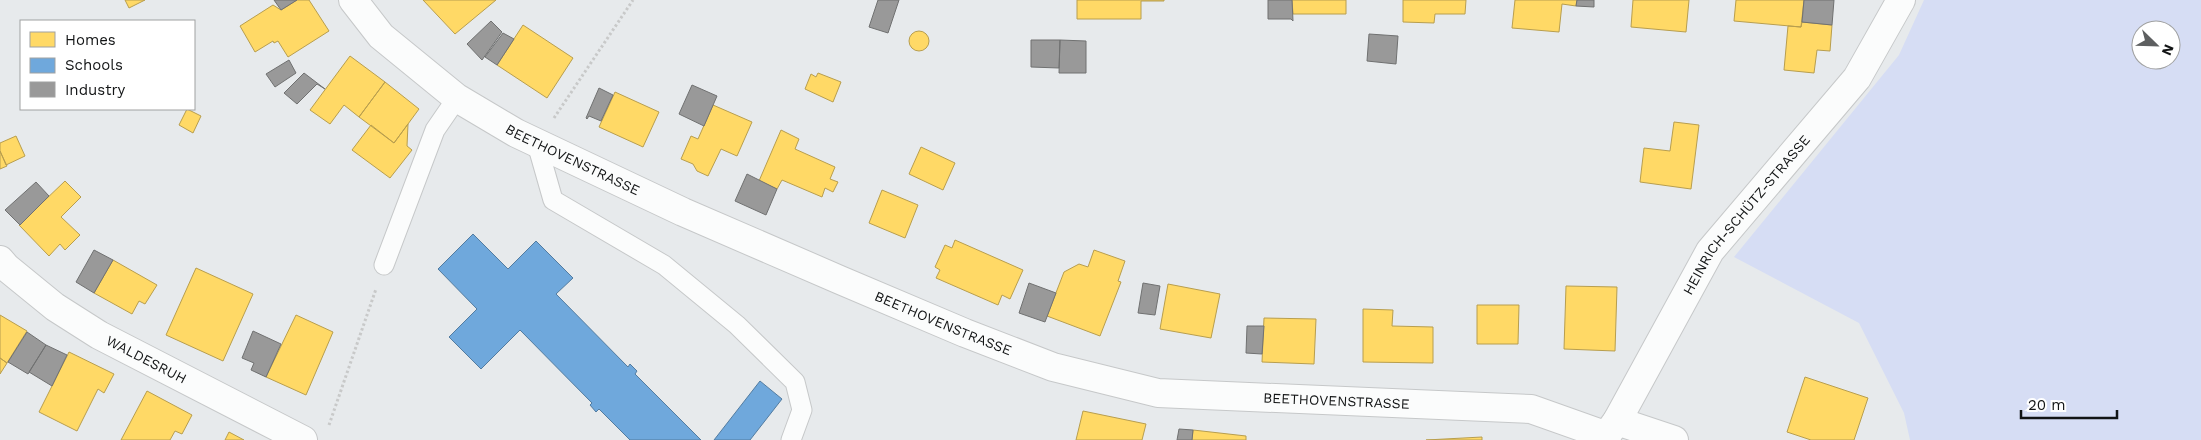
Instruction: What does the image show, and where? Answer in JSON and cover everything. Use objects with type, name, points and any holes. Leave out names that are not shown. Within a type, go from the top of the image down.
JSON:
[{"type":"street","name":"BEETHOVENSTRASSE","points":[[353,0],[381,36],[457,98],[537,144],[683,212],[840,280],[965,333],[1053,367],[1158,393],[1531,409],[1609,432],[1674,440]]},
{"type":"street","name":"HEINRICH-SCHÜTZ-STRASSE","points":[[1609,432],[1710,251],[1857,78],[1901,0]]},
{"type":"street","name":"WALDESRUH","points":[[0,260],[55,307],[99,335],[315,434]]},
{"type":"lane","points":[[384,265],[435,130],[457,98]]},
{"type":"lane","points":[[537,144],[553,200],[664,265],[737,325],[795,382],[802,410],[791,440]]},
{"type":"path","points":[[537,144],[633,0]]},
{"type":"path","points":[[315,434],[331,423],[384,265]]},
{"type":"shaded area","points":[[1924,0],[2201,0],[2201,440],[1910,440],[1904,413],[1859,323],[1734,257],[1899,55]]},
{"type":"building: Homes","points":[[125,0],[145,0],[129,8]]},
{"type":"building: Homes","points":[[297,0],[309,0],[329,31],[288,57],[278,41],[274,43],[273,41],[255,52],[240,26],[273,5],[281,10]]},
{"type":"building: Homes","points":[[423,0],[496,0],[455,34]]},
{"type":"building: Homes","points":[[1077,0],[1164,1],[1141,1],[1141,19],[1077,19]]},
{"type":"building: Homes","points":[[1292,0],[1346,0],[1346,14],[1293,14]]},
{"type":"building: Homes","points":[[1403,0],[1466,0],[1465,14],[1435,14],[1434,23],[1403,22]]},
{"type":"building: Homes","points":[[1515,0],[1577,0],[1576,6],[1562,4],[1559,32],[1512,28]]},
{"type":"building: Homes","points":[[1633,0],[1689,0],[1686,32],[1631,27]]},
{"type":"building: Homes","points":[[1736,0],[1804,0],[1801,27],[1734,21]]},
{"type":"building: Homes","points":[[1802,22],[1832,25],[1830,51],[1817,50],[1814,73],[1784,70],[1788,26],[1801,27]]},
{"type":"building: Homes","points":[[523,25],[573,58],[547,98],[497,65]]},
{"type":"building: Homes","points":[[919,31],[926,34],[929,41],[926,48],[919,51],[912,48],[909,41],[912,34]]},
{"type":"building: Homes","points":[[350,56],[385,82],[359,117],[344,105],[330,124],[310,110]]},
{"type":"building: Homes","points":[[818,73],[841,82],[833,102],[805,89],[811,74],[816,77]]},
{"type":"building: Homes","points":[[385,82],[419,109],[394,143],[359,117]]},
{"type":"building: Homes","points":[[615,92],[659,112],[643,147],[599,127]]},
{"type":"building: Homes","points":[[713,105],[752,122],[737,156],[721,149],[708,176],[697,171],[693,164],[681,159],[691,136],[698,139]]},
{"type":"building: Homes","points":[[186,110],[201,116],[193,133],[179,125]]},
{"type":"building: Homes","points":[[1674,122],[1699,125],[1691,189],[1640,182],[1644,148],[1670,151]]},
{"type":"building: Homes","points":[[408,124],[407,146],[412,150],[390,178],[352,150],[371,125],[394,143]]},
{"type":"building: Homes","points":[[781,130],[799,139],[795,149],[835,167],[830,179],[838,182],[833,192],[825,188],[822,197],[782,180],[777,189],[759,181]]},
{"type":"building: Homes","points":[[16,136],[25,156],[6,165],[0,151],[0,143]]},
{"type":"building: Homes","points":[[921,147],[955,163],[943,190],[909,174]]},
{"type":"building: Homes","points":[[0,151],[7,166],[0,169]]},
{"type":"building: Homes","points":[[65,181],[81,197],[61,217],[80,235],[65,250],[60,244],[49,256],[19,225]]},
{"type":"building: Homes","points":[[882,190],[918,205],[905,238],[869,223]]},
{"type":"building: Homes","points":[[955,240],[1023,270],[1010,299],[1002,295],[998,305],[936,278],[940,270],[935,267],[945,245],[952,248]]},
{"type":"building: Homes","points":[[1094,250],[1125,261],[1118,281],[1121,282],[1100,336],[1047,316],[1064,272],[1079,264],[1088,267]]},
{"type":"building: Homes","points":[[113,260],[157,285],[145,304],[139,301],[132,314],[94,293]]},
{"type":"building: Homes","points":[[196,268],[253,294],[223,361],[166,335]]},
{"type":"building: Homes","points":[[1168,284],[1220,294],[1211,338],[1160,329]]},
{"type":"building: Homes","points":[[1566,286],[1617,287],[1615,351],[1564,349]]},
{"type":"building: Homes","points":[[1477,305],[1519,305],[1518,344],[1477,344]]},
{"type":"building: Homes","points":[[1363,309],[1393,310],[1392,326],[1433,327],[1433,363],[1363,362]]},
{"type":"building: Homes","points":[[0,315],[27,331],[7,363],[0,358]]},
{"type":"building: Homes","points":[[296,315],[333,332],[306,395],[266,377]]},
{"type":"building: Homes","points":[[1264,318],[1316,319],[1314,364],[1262,362]]},
{"type":"building: Homes","points":[[69,352],[114,374],[104,393],[98,389],[77,431],[39,412]]},
{"type":"building: Homes","points":[[0,358],[7,363],[0,374]]},
{"type":"building: Homes","points":[[1805,377],[1868,398],[1854,440],[1811,440],[1787,432]]},
{"type":"building: Homes","points":[[147,391],[192,415],[182,434],[175,431],[170,440],[121,440]]},
{"type":"building: Homes","points":[[1083,411],[1146,424],[1142,440],[1076,440]]},
{"type":"building: Homes","points":[[1193,430],[1246,436],[1246,440],[1192,440]]},
{"type":"building: Homes","points":[[229,432],[244,440],[225,440]]},
{"type":"building: Homes","points":[[1482,437],[1482,440],[1426,440]]},
{"type":"building: Schools","points":[[473,234],[508,269],[536,241],[573,278],[556,294],[628,367],[630,364],[637,371],[635,374],[701,440],[630,440],[599,409],[596,412],[590,405],[592,403],[520,330],[481,369],[449,337],[477,309],[438,269]]},
{"type":"building: Schools","points":[[760,381],[782,399],[750,440],[714,440]]},
{"type":"building: Industry","points":[[274,0],[297,0],[281,10]]},
{"type":"building: Industry","points":[[878,0],[899,0],[888,33],[869,27]]},
{"type":"building: Industry","points":[[1268,0],[1292,0],[1293,21],[1291,19],[1268,19]]},
{"type":"building: Industry","points":[[1577,0],[1594,0],[1594,7],[1576,6]]},
{"type":"building: Industry","points":[[1804,0],[1834,0],[1832,25],[1802,22]]},
{"type":"building: Industry","points":[[491,21],[502,32],[482,60],[467,44]]},
{"type":"building: Industry","points":[[503,33],[514,39],[497,65],[485,57]]},
{"type":"building: Industry","points":[[1369,34],[1398,36],[1396,64],[1367,61]]},
{"type":"building: Industry","points":[[1031,40],[1060,40],[1059,68],[1031,67]]},
{"type":"building: Industry","points":[[1060,40],[1086,41],[1086,73],[1059,73]]},
{"type":"building: Industry","points":[[289,60],[296,73],[275,87],[266,74]]},
{"type":"building: Industry","points":[[304,73],[325,89],[317,84],[297,104],[284,93]]},
{"type":"building: Industry","points":[[692,85],[717,96],[704,126],[679,114]]},
{"type":"building: Industry","points":[[599,88],[613,95],[601,121],[589,116],[587,119],[586,118]]},
{"type":"building: Industry","points":[[747,174],[777,189],[766,215],[735,201]]},
{"type":"building: Industry","points":[[36,182],[49,196],[20,225],[5,210]]},
{"type":"building: Industry","points":[[94,250],[113,260],[94,293],[76,282]]},
{"type":"building: Industry","points":[[1029,283],[1056,293],[1045,322],[1019,313]]},
{"type":"building: Industry","points":[[1143,283],[1160,286],[1155,315],[1138,313]]},
{"type":"building: Industry","points":[[1247,326],[1264,326],[1262,354],[1246,353]]},
{"type":"building: Industry","points":[[253,331],[281,344],[266,377],[251,370],[254,363],[242,358]]},
{"type":"building: Industry","points":[[27,332],[46,345],[28,374],[8,362]]},
{"type":"building: Industry","points":[[46,345],[67,355],[52,386],[29,372]]},
{"type":"building: Industry","points":[[1179,429],[1193,430],[1192,440],[1177,440]]}]
